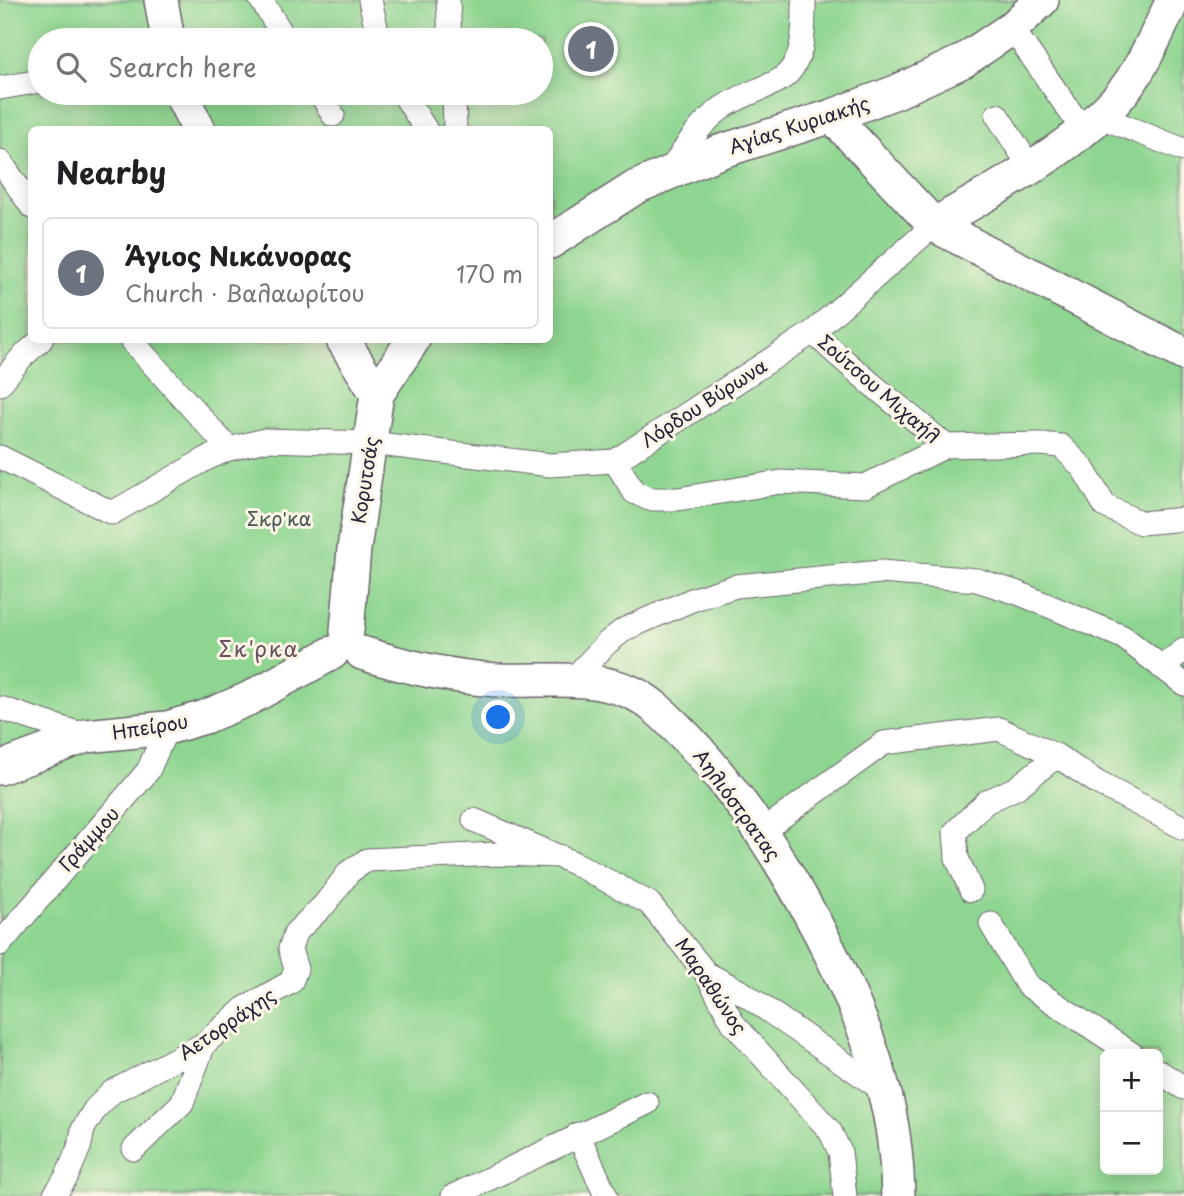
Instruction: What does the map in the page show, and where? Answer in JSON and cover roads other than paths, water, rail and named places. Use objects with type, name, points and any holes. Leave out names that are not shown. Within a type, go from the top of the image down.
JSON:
[{"type":"street","points":[[161,0],[166,28]]},
{"type":"street","points":[[261,0],[278,28]]},
{"type":"street","points":[[370,0],[376,28]]},
{"type":"street","points":[[448,0],[449,28]]},
{"type":"street","points":[[668,174],[701,124],[724,106],[777,82],[793,69],[803,42],[804,0]]},
{"type":"street","name":"Αγίας Κυριακής","points":[[553,240],[636,187],[719,152],[832,116],[896,92],[963,61],[1012,29],[1042,0]]},
{"type":"street","name":"Λόρδου Βύρωνα","points":[[0,457],[112,513],[229,449],[265,440],[371,443],[550,465],[615,461],[813,332],[934,225],[1030,167],[1092,123],[1131,82],[1173,0]]},
{"type":"street","points":[[1012,29],[1092,123],[1184,150]]},
{"type":"street","points":[[0,88],[28,83]]},
{"type":"street","points":[[327,105],[333,115]]},
{"type":"street","points":[[410,105],[424,126]]},
{"type":"street","points":[[454,105],[455,126]]},
{"type":"street","points":[[997,115],[1030,167]]},
{"type":"street","points":[[832,116],[934,225],[1180,345]]},
{"type":"street","points":[[0,161],[28,201]]},
{"type":"street","name":"Σούτσου Μιχαήλ","points":[[813,332],[853,371],[903,408],[946,446]]},
{"type":"street","points":[[0,384],[21,358],[38,343]]},
{"type":"street","points":[[134,343],[229,449]]},
{"type":"street","points":[[346,343],[377,394],[411,343]]},
{"type":"street","name":"Κορυτσάς","points":[[347,646],[354,548],[377,394]]},
{"type":"street","points":[[615,461],[634,492],[649,499],[678,499],[781,482],[865,486],[946,446],[1061,446],[1082,467],[1105,506],[1141,523],[1184,519]]},
{"type":"street","points":[[573,679],[608,642],[625,629],[694,599],[736,586],[881,572],[976,580],[1018,593],[1123,637],[1184,684]]},
{"type":"street","name":"Αηλιόστρατας","points":[[347,646],[449,675],[497,680],[601,681],[633,692],[668,718],[712,764],[761,832],[808,913],[854,1005],[884,1091],[896,1144],[898,1196]]},
{"type":"street","name":"Ηπείρου","points":[[0,768],[86,736],[167,728],[205,717],[248,699],[347,646]]},
{"type":"street","points":[[1161,667],[1184,650]]},
{"type":"street","points":[[0,708],[86,736]]},
{"type":"street","name":"Γράμμου","points":[[0,944],[148,771],[167,728]]},
{"type":"street","points":[[761,832],[884,743],[999,729],[1057,756],[1098,783],[1184,828]]},
{"type":"street","points":[[971,890],[957,858],[955,832],[986,802],[1016,788],[1057,756]]},
{"type":"street","name":"Μαραθώνος","points":[[474,820],[559,856],[649,903],[706,973],[733,1023],[830,1131],[840,1152],[845,1196]]},
{"type":"street","name":"Αετορράχης","points":[[54,1196],[67,1176],[80,1145],[83,1129],[95,1109],[112,1092],[204,1044],[245,1008],[291,982],[296,969],[290,949],[295,933],[326,904],[349,872],[367,860],[497,854],[559,856]]},
{"type":"street","points":[[990,924],[1027,985],[1124,1049]]},
{"type":"street","points":[[706,973],[743,993],[884,1091]]},
{"type":"street","points":[[134,1149],[182,1103],[204,1044]]},
{"type":"street","points":[[1163,1074],[1184,1088]]},
{"type":"street","points":[[453,1196],[647,1103]]},
{"type":"street","points":[[578,1134],[606,1196]]},
{"type":"place","name":"Άγιος Νικάνορας","points":[[591,49]]},
{"type":"district","name":"Σκ'ρκα","points":[[259,650]]},
{"type":"park label","name":"Σκρ'κα","points":[[279,519]]}]
